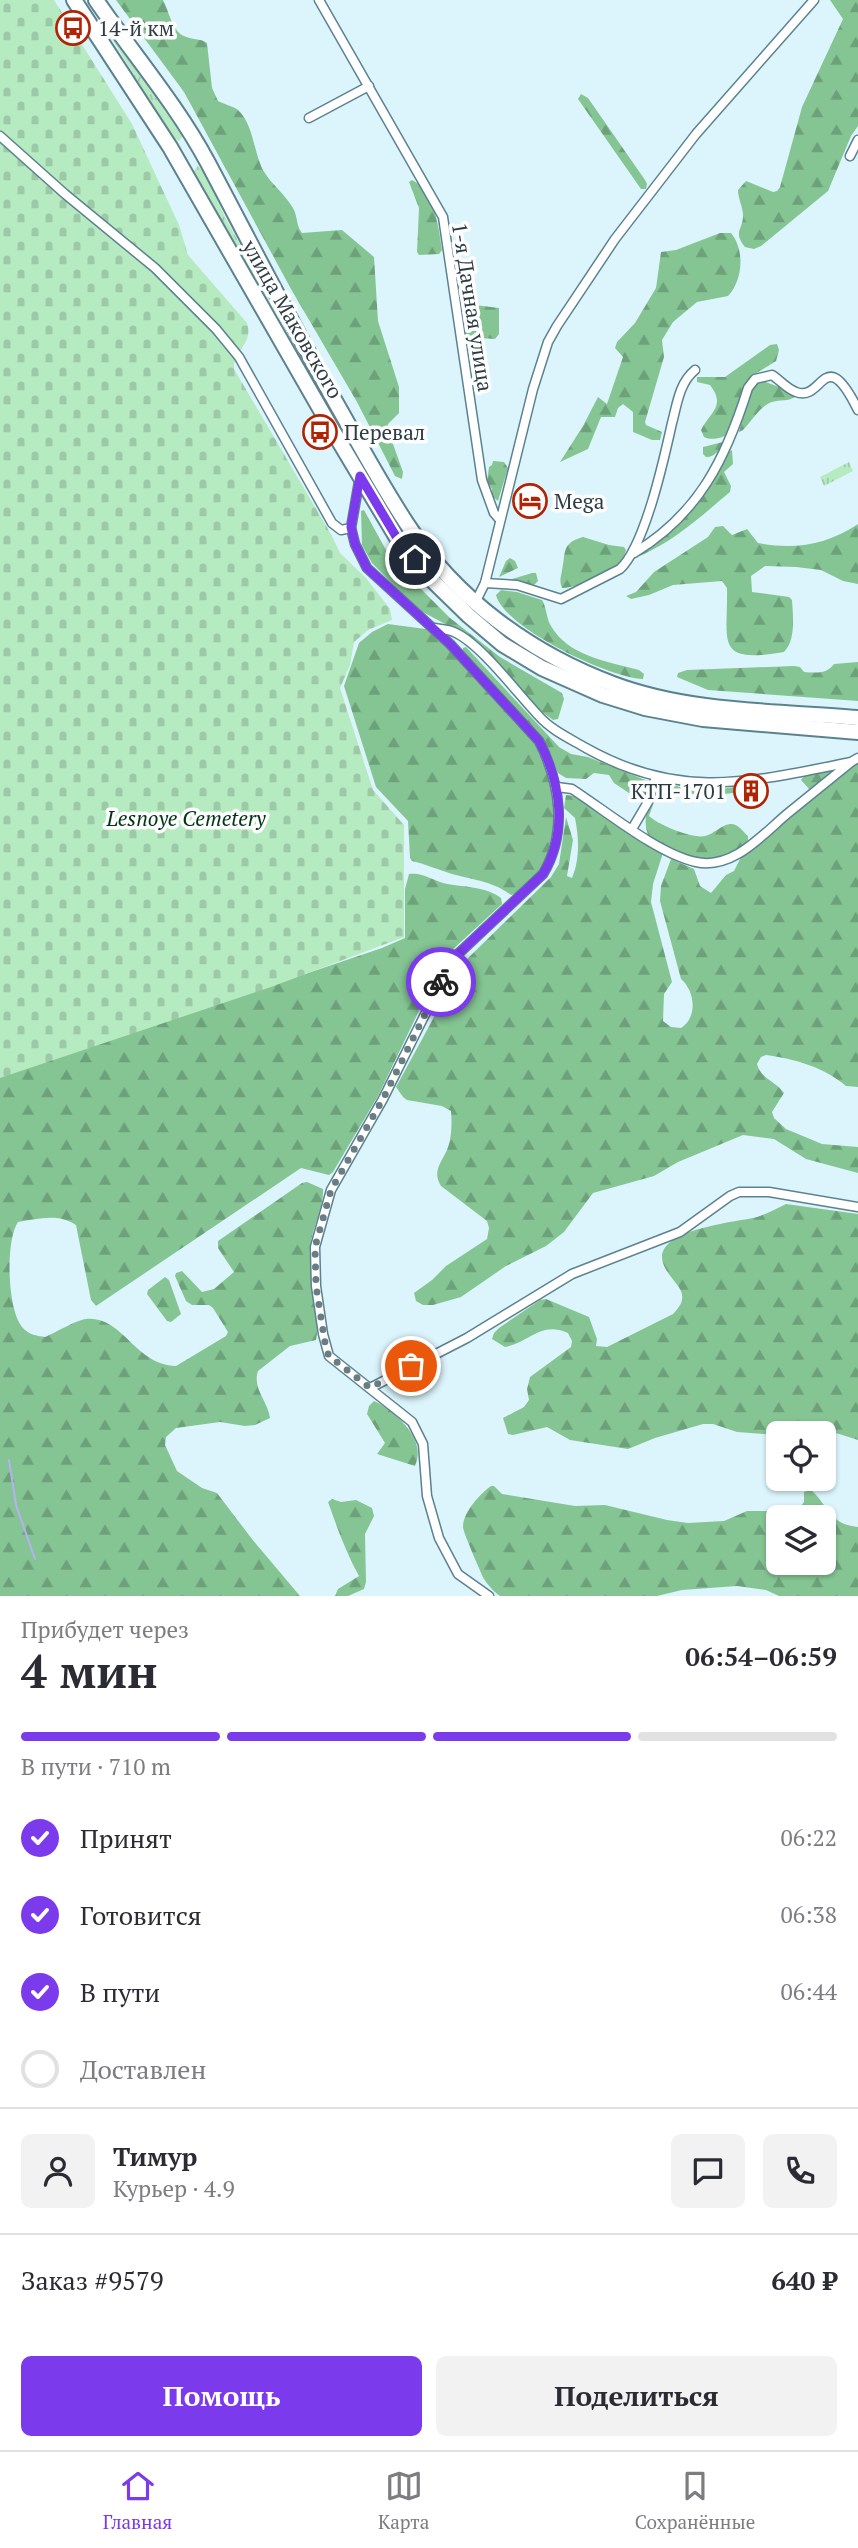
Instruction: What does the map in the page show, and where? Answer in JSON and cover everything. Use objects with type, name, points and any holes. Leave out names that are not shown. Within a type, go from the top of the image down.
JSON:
[{"type":"highway","name":"улица Маковского","points":[[74,0],[170,147],[397,538],[432,580],[502,644],[542,668],[603,695],[645,708],[704,719],[858,732]]},
{"type":"highway","name":"улица Маковского","points":[[96,0],[192,136],[309,357],[408,526],[439,566],[475,603],[513,634],[552,657],[613,684],[649,696],[706,706],[858,718]]},
{"type":"highway","points":[[170,147],[178,150],[185,148],[192,136]]},
{"type":"highway","points":[[185,172],[187,163],[192,159],[206,161]]},
{"type":"street","name":"1-я Дачная улица","points":[[319,0],[443,217],[482,480],[494,513],[500,520]]},
{"type":"street","points":[[475,603],[485,583],[548,342],[570,303],[645,198],[696,134],[814,0]]},
{"type":"street","points":[[309,118],[369,86]]},
{"type":"street","points":[[0,136],[155,268],[216,329],[239,357],[332,523],[341,530],[351,527]]},
{"type":"street","points":[[850,156],[858,140]]},
{"type":"street","points":[[634,553],[666,450],[679,396],[695,370]]},
{"type":"street","points":[[485,583],[517,586],[561,599],[620,569],[634,553],[675,524],[696,501],[724,453],[748,388],[755,379],[772,375],[796,392],[803,393],[828,377],[836,377],[841,380],[858,410]]},
{"type":"street","points":[[360,476],[351,527],[355,544],[367,568],[433,628],[539,741],[557,787],[558,835],[551,860],[543,874],[457,955],[447,971],[383,1099],[331,1190],[315,1247],[316,1286],[329,1356],[412,1422],[421,1438],[427,1496],[439,1538],[458,1574],[489,1596]]},
{"type":"street","points":[[433,628],[453,631],[475,647],[541,718],[560,734],[613,763],[656,777],[720,784],[787,775],[854,760]]},
{"type":"street","points":[[557,787],[572,789],[669,852],[695,862],[720,862],[752,845],[854,760]]},
{"type":"street","points":[[632,830],[648,802],[656,777]]},
{"type":"street","points":[[370,1388],[467,1338],[572,1273],[680,1232],[739,1192],[769,1192],[858,1208]]},
{"type":"green space","name":"Lesnoye Cemetery","points":[[0,0],[54,0],[132,124],[179,225],[188,255],[247,323],[248,336],[234,369],[340,553],[366,578],[390,609],[392,620],[368,630],[354,642],[350,665],[340,688],[373,790],[404,825],[404,937],[271,987],[0,1078]]},
{"type":"green space","points":[[116,0],[163,0],[180,33],[207,43],[212,88],[218,101],[236,109],[247,122],[263,170],[293,208],[302,233],[342,230],[374,257],[378,321],[399,387],[399,413],[388,424],[388,430],[403,472],[402,479],[395,476],[357,402],[291,289],[184,92]]},
{"type":"green space","points":[[830,0],[858,0],[858,126],[851,136],[828,191],[761,246],[754,249],[745,247],[739,237],[743,214],[738,190],[746,181],[773,192],[780,187],[802,107],[843,19]]},
{"type":"green space","points":[[104,26],[181,133],[179,141],[172,137]]},
{"type":"green space","points":[[581,94],[588,98],[645,180],[646,189],[641,189],[578,99]]},
{"type":"green space","points":[[198,166],[205,174],[225,217],[289,335],[193,172]]},
{"type":"green space","points":[[412,180],[426,192],[434,211],[442,250],[439,254],[419,255],[417,252],[419,208],[409,182]]},
{"type":"green space","points":[[720,233],[731,233],[739,248],[737,282],[728,296],[697,302],[673,322],[662,340],[664,357],[645,422],[662,432],[660,440],[652,440],[633,432],[633,412],[623,404],[618,408],[615,417],[601,417],[588,449],[560,462],[598,397],[607,404],[623,357],[615,348],[617,342],[635,323],[656,288],[661,252],[676,250]]},
{"type":"green space","points":[[467,304],[499,308],[499,334],[495,339],[466,337],[463,306]]},
{"type":"green space","points":[[777,344],[779,350],[776,361],[755,374],[746,384],[731,432],[718,438],[704,437],[701,430],[715,408],[717,398],[710,385],[697,382],[697,377],[725,377],[770,345]]},
{"type":"green space","points":[[763,381],[795,397],[768,404],[739,432],[751,390],[754,384]]},
{"type":"green space","points":[[723,442],[714,455],[706,457],[703,454],[703,447]]},
{"type":"green space","points":[[732,450],[733,464],[724,472],[731,486],[730,492],[676,535],[640,556],[646,547],[681,521],[696,505],[728,452]]},
{"type":"green space","points":[[493,461],[504,462],[508,468],[498,501],[492,496],[492,489],[487,481],[489,467]]},
{"type":"green space","points":[[849,462],[853,471],[824,486],[820,477]]},
{"type":"green space","points":[[364,510],[398,566],[450,618],[500,657],[562,693],[564,699],[558,719],[553,720],[541,711],[468,636],[417,609],[372,563],[362,545],[361,511]]},
{"type":"green space","points":[[858,524],[858,584],[843,581],[821,570],[796,567],[765,566],[751,576],[752,592],[789,597],[792,600],[792,635],[784,652],[746,655],[735,652],[727,636],[727,588],[722,581],[673,585],[631,599],[626,596],[636,592],[654,572],[708,537],[715,527],[723,526],[732,535],[747,529],[758,543],[797,546],[834,537]]},
{"type":"green space","points":[[583,537],[624,547],[626,550],[623,558],[614,568],[599,576],[575,586],[562,588],[566,549],[571,542]]},
{"type":"green space","points":[[510,558],[518,568],[499,577],[506,561]]},
{"type":"green space","points":[[536,573],[538,581],[534,585],[509,580]]},
{"type":"green space","points":[[501,590],[542,600],[551,626],[568,644],[590,656],[639,670],[644,674],[643,679],[584,661],[537,636],[503,608],[496,595]]},
{"type":"green space","points":[[388,624],[433,630],[534,742],[553,787],[554,827],[546,859],[539,871],[515,894],[511,895],[488,883],[412,861],[408,821],[376,787],[344,686],[359,643]]},
{"type":"green space","points":[[466,647],[559,747],[571,754],[588,757],[648,781],[645,800],[641,801],[614,783],[609,775],[594,773],[586,779],[566,778],[558,773],[544,742],[463,651]]},
{"type":"green space","points":[[858,662],[858,701],[708,690],[677,677],[678,673],[687,670],[794,666],[800,667],[804,672],[817,673],[828,670],[834,664]]},
{"type":"green space","points":[[858,763],[858,1087],[846,1086],[819,1069],[788,1059],[766,1055],[761,1057],[757,1064],[762,1073],[784,1093],[772,1112],[774,1118],[786,1129],[822,1144],[858,1147],[858,1173],[806,1159],[774,1139],[743,1135],[678,1162],[654,1176],[593,1193],[564,1232],[546,1246],[506,1266],[461,1297],[433,1305],[423,1305],[416,1301],[414,1293],[446,1266],[487,1239],[489,1228],[487,1221],[438,1181],[438,1168],[450,1141],[451,1111],[442,1106],[407,1100],[396,1087],[464,962],[551,877],[559,864],[566,817],[573,840],[567,876],[572,878],[578,856],[578,841],[575,818],[564,808],[566,795],[575,796],[663,853],[653,884],[651,902],[672,982],[664,994],[663,1021],[671,1027],[681,1028],[690,1017],[692,997],[681,979],[660,901],[661,886],[671,859],[694,869],[700,886],[711,893],[726,875],[734,871],[740,859]]},
{"type":"green space","points":[[831,771],[833,774],[810,790],[801,780],[804,776]]},
{"type":"green space","points":[[658,783],[693,789],[760,784],[760,787],[734,793],[701,796],[682,791],[655,799],[649,816],[676,830],[699,836],[733,824],[748,836],[748,840],[725,856],[699,858],[673,850],[649,837],[646,816]]},
{"type":"green space","points":[[409,874],[419,874],[447,884],[489,892],[501,898],[502,904],[451,951],[440,967],[378,1096],[333,1172],[329,1175],[301,1168],[96,1306],[91,1300],[76,1225],[55,1218],[18,1222],[11,1244],[11,1293],[18,1321],[26,1331],[45,1337],[82,1320],[99,1320],[120,1332],[150,1358],[162,1364],[176,1366],[226,1336],[228,1332],[209,1305],[192,1305],[186,1301],[176,1273],[182,1271],[202,1292],[214,1289],[234,1272],[218,1248],[218,1241],[302,1183],[307,1182],[323,1189],[310,1247],[317,1317],[316,1340],[290,1346],[258,1371],[257,1384],[270,1418],[255,1425],[220,1422],[176,1428],[166,1437],[165,1445],[177,1471],[202,1488],[217,1493],[300,1596],[0,1596],[0,1077],[405,938],[405,889]]},
{"type":"green space","points":[[786,1204],[858,1214],[858,1440],[836,1433],[836,1421],[766,1421],[766,1434],[737,1432],[713,1424],[703,1424],[628,1449],[570,1440],[547,1427],[508,1434],[503,1418],[524,1407],[529,1400],[527,1389],[530,1377],[571,1347],[572,1341],[568,1333],[550,1329],[505,1347],[492,1339],[499,1328],[540,1300],[546,1299],[589,1317],[597,1339],[596,1346],[607,1347],[673,1314],[679,1306],[682,1293],[663,1263],[663,1251],[670,1242],[699,1229],[768,1213]]},
{"type":"green space","points":[[165,1277],[169,1280],[181,1314],[171,1322],[167,1321],[147,1294],[148,1290]]},
{"type":"green space","points":[[374,1401],[400,1419],[413,1437],[418,1456],[415,1466],[377,1454],[385,1443],[367,1414]]},
{"type":"green space","points":[[494,1486],[502,1494],[575,1506],[605,1505],[688,1523],[724,1521],[747,1511],[766,1511],[766,1575],[836,1575],[836,1519],[858,1527],[858,1596],[779,1596],[766,1590],[737,1586],[682,1590],[657,1596],[500,1596],[484,1579],[463,1527],[469,1510],[477,1499]]},
{"type":"green space","points":[[812,1491],[824,1505],[802,1505],[804,1492]]},
{"type":"green space","points":[[332,1499],[341,1502],[356,1500],[372,1508],[374,1516],[365,1534],[364,1589],[348,1596],[335,1596],[338,1589],[359,1576],[328,1502]]},
{"type":"waterway","points":[[9,1460],[16,1505],[35,1559]]},
{"type":"way so far","points":[[411,1366],[370,1388],[329,1356],[316,1286],[315,1247],[331,1190],[383,1099],[441,982]]},
{"type":"place","name":"14-й км","points":[[73,28]]},
{"type":"place","name":"Перевал","points":[[320,432]]},
{"type":"place","name":"Mega","points":[[530,501]]},
{"type":"place","name":"КТП-1701","points":[[751,791]]},
{"type":"route","points":[[415,559],[397,538],[360,476],[351,527],[361,558],[387,588],[450,644],[539,741],[557,787],[559,808],[558,835],[551,860],[543,874],[457,955],[441,982]]}]
